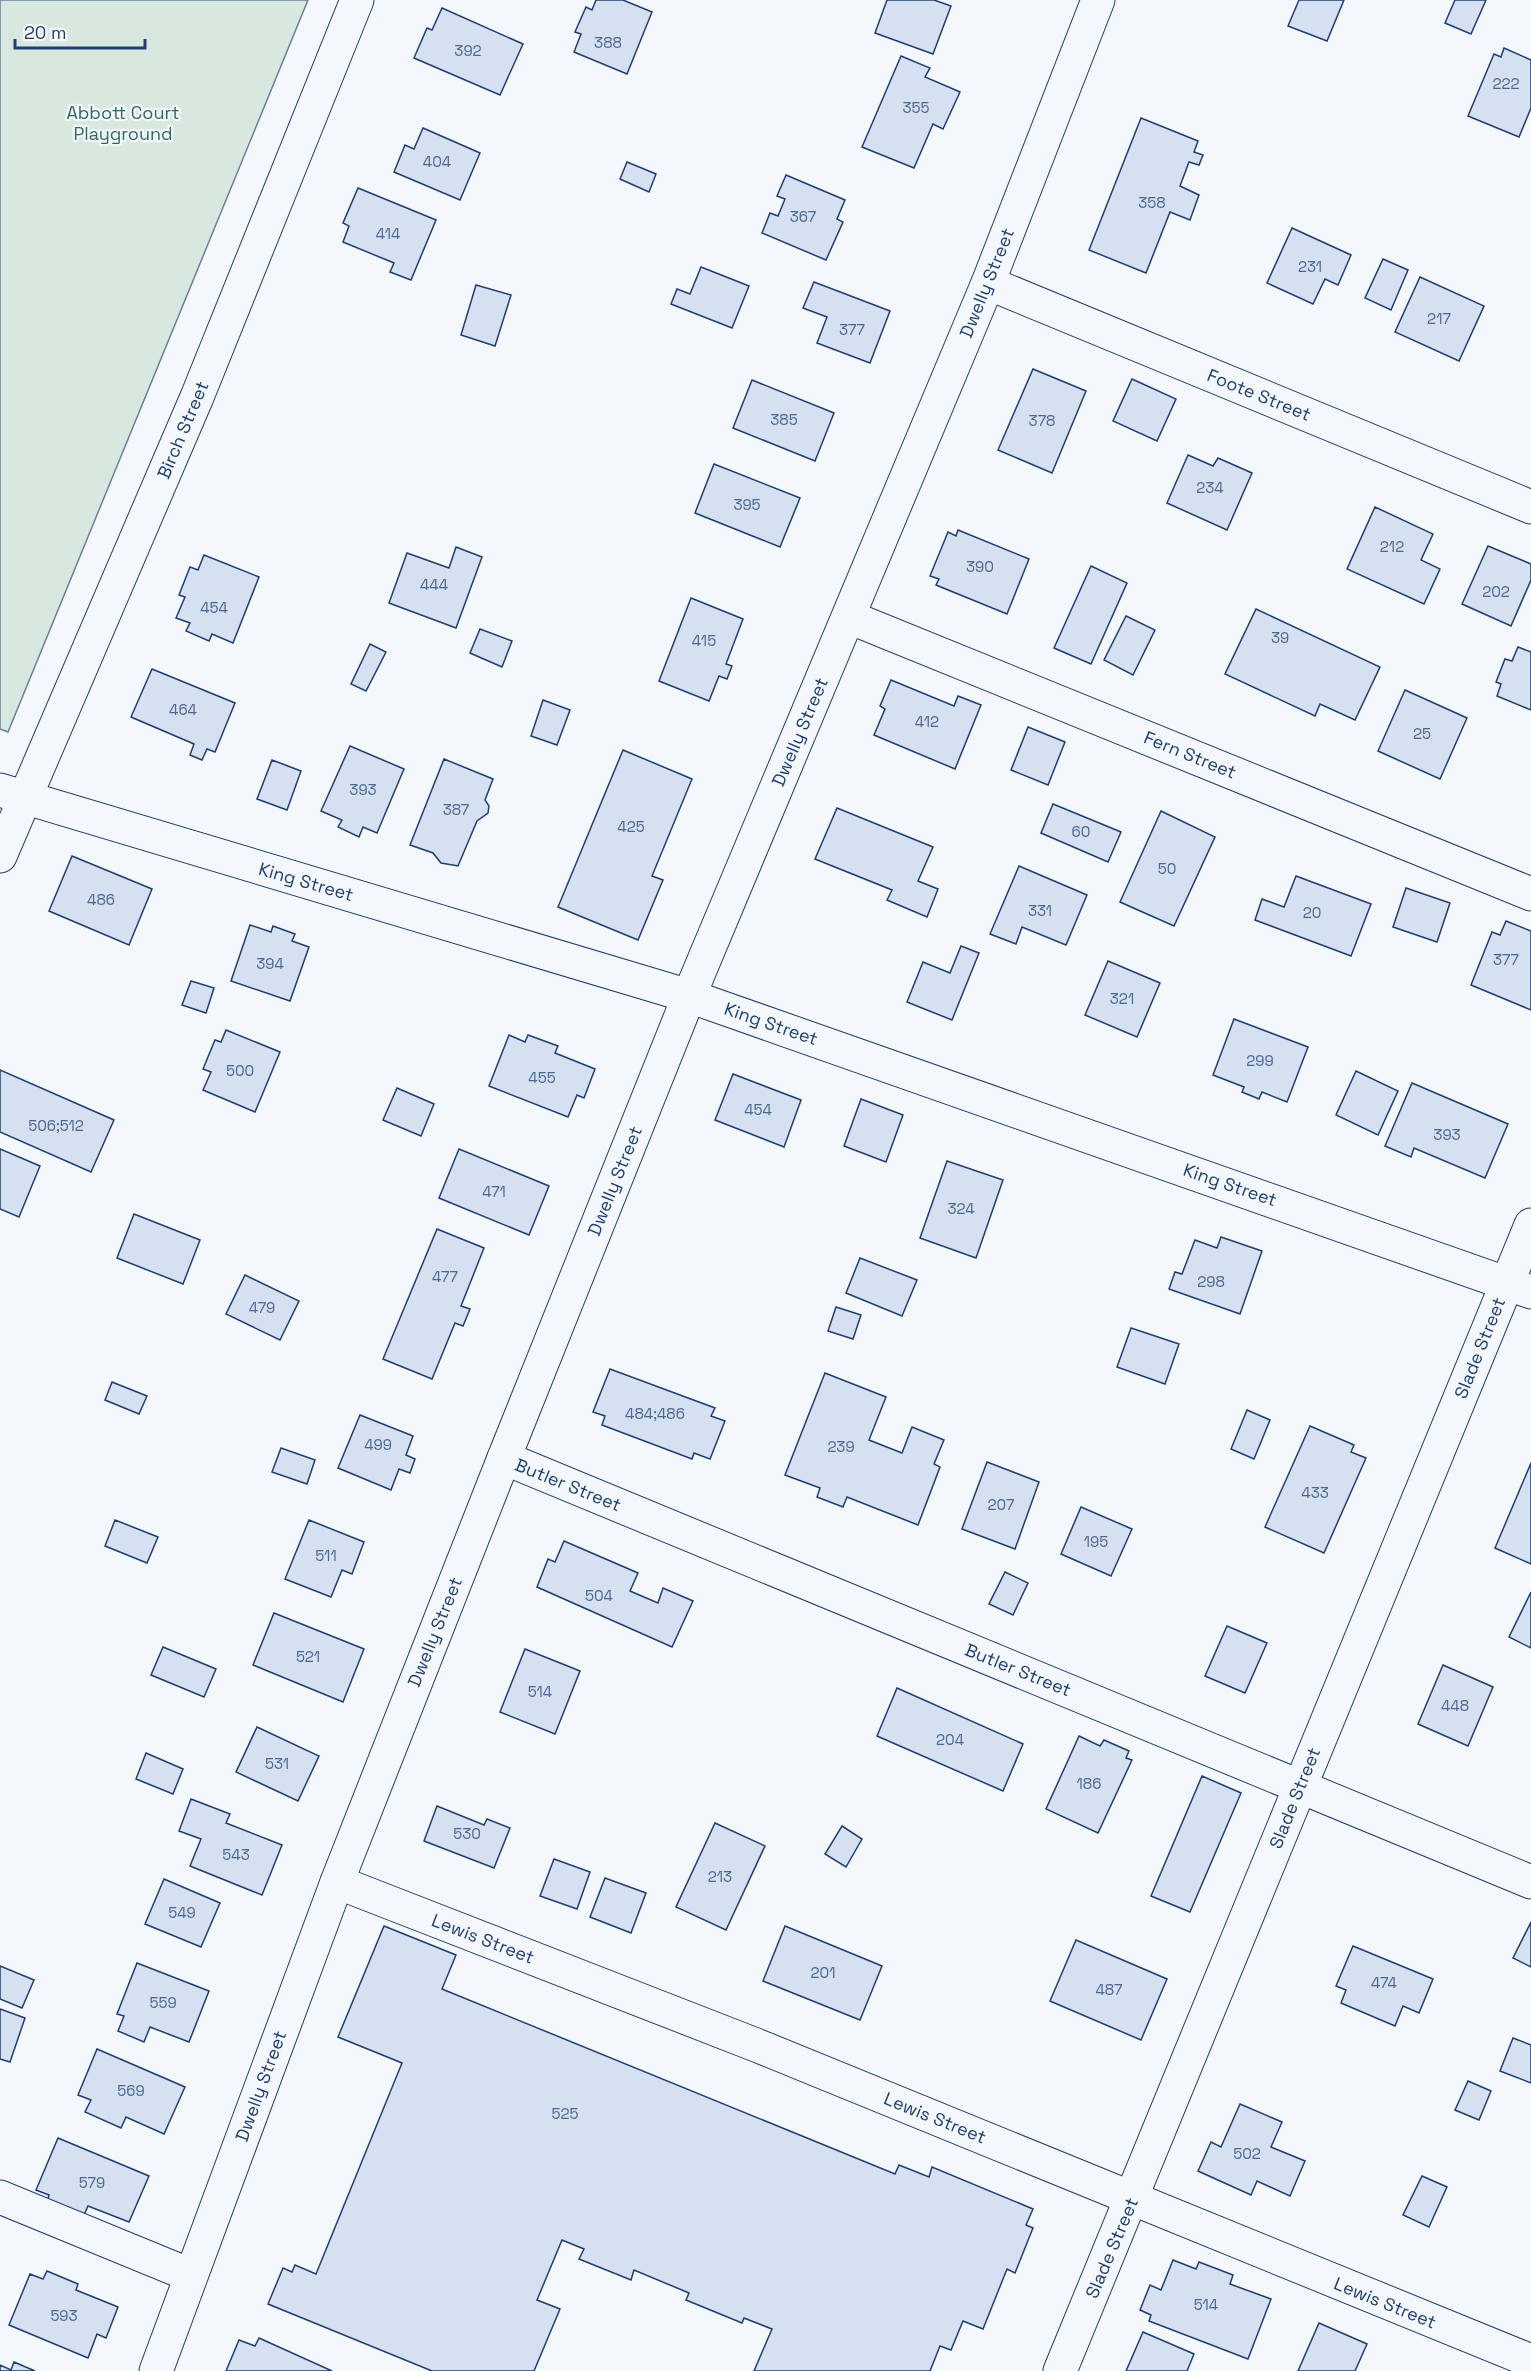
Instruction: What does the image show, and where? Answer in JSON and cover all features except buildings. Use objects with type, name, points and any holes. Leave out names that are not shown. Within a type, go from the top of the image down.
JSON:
[{"type":"street","name":"Birch Street","points":[[0,856],[12,794],[198,397],[357,0]]},
{"type":"street","name":"Dwelly Street","points":[[156,2371],[337,1882],[504,1458],[690,996],[988,283],[1098,0]]},
{"type":"street","name":"Foote Street","points":[[988,283],[1531,507]]},
{"type":"street","name":"Fern Street","points":[[849,616],[1531,894]]},
{"type":"street","name":"King Street","points":[[12,794],[690,996],[1519,1287]]},
{"type":"street","name":"Slade Street","points":[[1060,2371],[1300,1786],[1519,1287],[1531,1225]]},
{"type":"street","name":"Butler Street","points":[[504,1458],[1531,1882]]},
{"type":"street","name":"Lewis Street","points":[[337,1882],[756,2045],[1531,2361]]},
{"type":"street","points":[[0,2198],[190,2275]]},
{"type":"green space","name":"Abbott Court Playground","points":[[0,0],[308,0],[8,732],[0,729]]}]
